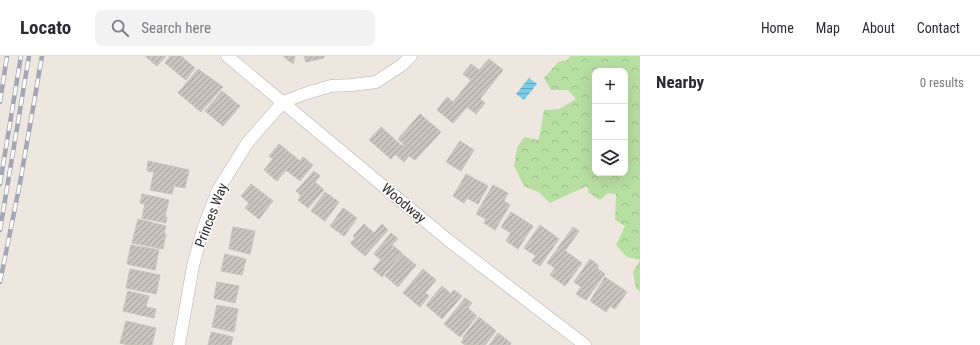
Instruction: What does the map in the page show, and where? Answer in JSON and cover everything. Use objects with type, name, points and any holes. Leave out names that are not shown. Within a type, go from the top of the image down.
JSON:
[{"type":"street","name":"Woodway","points":[[227,56],[448,240],[585,345]]},
{"type":"street","points":[[283,102],[331,86],[352,86],[376,82],[402,65],[411,56]]},
{"type":"street","name":"Princes Way","points":[[179,345],[193,266],[203,229],[218,190],[248,142],[283,102]]},
{"type":"green space","points":[[571,56],[640,56],[640,260],[627,257],[616,245],[625,226],[615,220],[616,194],[608,193],[600,200],[589,193],[587,186],[550,203],[540,193],[524,186],[514,166],[517,148],[524,137],[538,140],[544,110],[559,109],[576,99],[568,90],[551,90],[544,78],[558,62],[567,60]]},
{"type":"green space","points":[[640,260],[640,292],[636,288],[633,272]]},
{"type":"water","points":[[529,78],[537,84],[524,100],[516,94]]},
{"type":"building","points":[[145,56],[166,56],[157,66]]},
{"type":"building","points":[[170,56],[181,56],[195,68],[186,80],[165,63]]},
{"type":"building","points":[[283,56],[295,56],[293,64]]},
{"type":"building","points":[[304,56],[324,56],[324,58],[306,62]]},
{"type":"building","points":[[489,59],[503,70],[480,99],[485,103],[476,114],[467,107],[453,123],[437,110],[447,97],[453,102],[471,80],[463,74],[471,64],[479,70]]},
{"type":"building","points":[[198,69],[223,87],[201,112],[178,93]]},
{"type":"building","points":[[222,91],[240,106],[223,126],[205,111]]},
{"type":"building","points":[[420,114],[441,132],[415,160],[409,156],[404,162],[395,154],[391,159],[369,140],[381,127],[402,146],[404,144],[398,139]]},
{"type":"building","points":[[460,141],[474,150],[461,171],[446,162]]},
{"type":"building","points":[[279,144],[300,161],[303,157],[313,165],[300,181],[286,170],[277,181],[264,170],[273,159],[269,156]]},
{"type":"building","points":[[148,161],[189,170],[185,188],[174,186],[172,194],[150,190],[154,172],[147,171]]},
{"type":"building","points":[[314,171],[320,176],[315,182],[324,190],[308,208],[298,200],[301,196],[296,191]]},
{"type":"building","points":[[466,174],[488,186],[478,204],[467,198],[464,203],[453,196]]},
{"type":"building","points":[[251,184],[273,201],[259,219],[245,208],[249,203],[241,196]]},
{"type":"building","points":[[493,185],[508,193],[504,201],[510,205],[495,230],[484,223],[486,219],[476,214]]},
{"type":"building","points":[[325,192],[339,202],[325,221],[311,211]]},
{"type":"building","points":[[142,194],[169,200],[165,216],[167,217],[166,223],[142,218],[145,204],[140,203]]},
{"type":"building","points":[[343,208],[357,218],[344,236],[330,226]]},
{"type":"building","points":[[511,212],[533,226],[518,249],[506,241],[511,233],[501,227]]},
{"type":"building","points":[[138,219],[166,226],[163,249],[132,243]]},
{"type":"building","points":[[364,224],[374,233],[382,224],[388,230],[365,256],[350,243],[355,238],[353,236]]},
{"type":"building","points":[[540,225],[559,239],[540,266],[532,261],[536,256],[524,248]]},
{"type":"building","points":[[233,227],[255,231],[250,254],[229,249]]},
{"type":"building","points":[[573,227],[579,231],[565,251],[582,263],[565,286],[550,275],[555,268],[547,263]]},
{"type":"building","points":[[391,233],[398,239],[392,245],[402,253],[382,277],[373,269],[381,260],[374,254]]},
{"type":"building","points":[[131,245],[159,250],[155,270],[127,264]]},
{"type":"building","points":[[225,254],[246,259],[242,275],[221,271]]},
{"type":"building","points":[[402,254],[416,265],[398,287],[385,276]]},
{"type":"building","points":[[590,259],[599,266],[597,268],[605,274],[586,300],[576,294],[581,287],[574,282]]},
{"type":"building","points":[[130,269],[160,275],[156,294],[126,288]]},
{"type":"building","points":[[423,269],[436,280],[425,293],[429,296],[420,307],[403,293]]},
{"type":"building","points":[[605,277],[627,292],[615,309],[610,306],[606,312],[590,301]]},
{"type":"building","points":[[217,282],[239,286],[235,303],[214,298]]},
{"type":"building","points":[[442,286],[451,294],[454,290],[462,296],[442,319],[426,305]]},
{"type":"building","points":[[128,291],[149,296],[146,307],[156,309],[154,318],[123,311]]},
{"type":"building","points":[[465,298],[472,303],[468,308],[477,316],[460,337],[444,324]]},
{"type":"building","points":[[217,305],[238,309],[234,332],[212,327]]},
{"type":"building","points":[[479,317],[496,331],[485,345],[465,345],[461,342],[464,338],[463,337]]},
{"type":"building","points":[[126,321],[156,328],[152,345],[128,345],[120,343]]},
{"type":"building","points":[[211,332],[233,337],[231,345],[208,345]]},
{"type":"building","points":[[498,333],[511,343],[510,345],[489,345]]},
{"type":"railway","points":[[0,102],[7,56]]},
{"type":"railway","points":[[0,184],[21,56]]},
{"type":"railway","points":[[0,230],[29,56]]},
{"type":"railway","points":[[0,282],[20,183],[42,56]]}]
